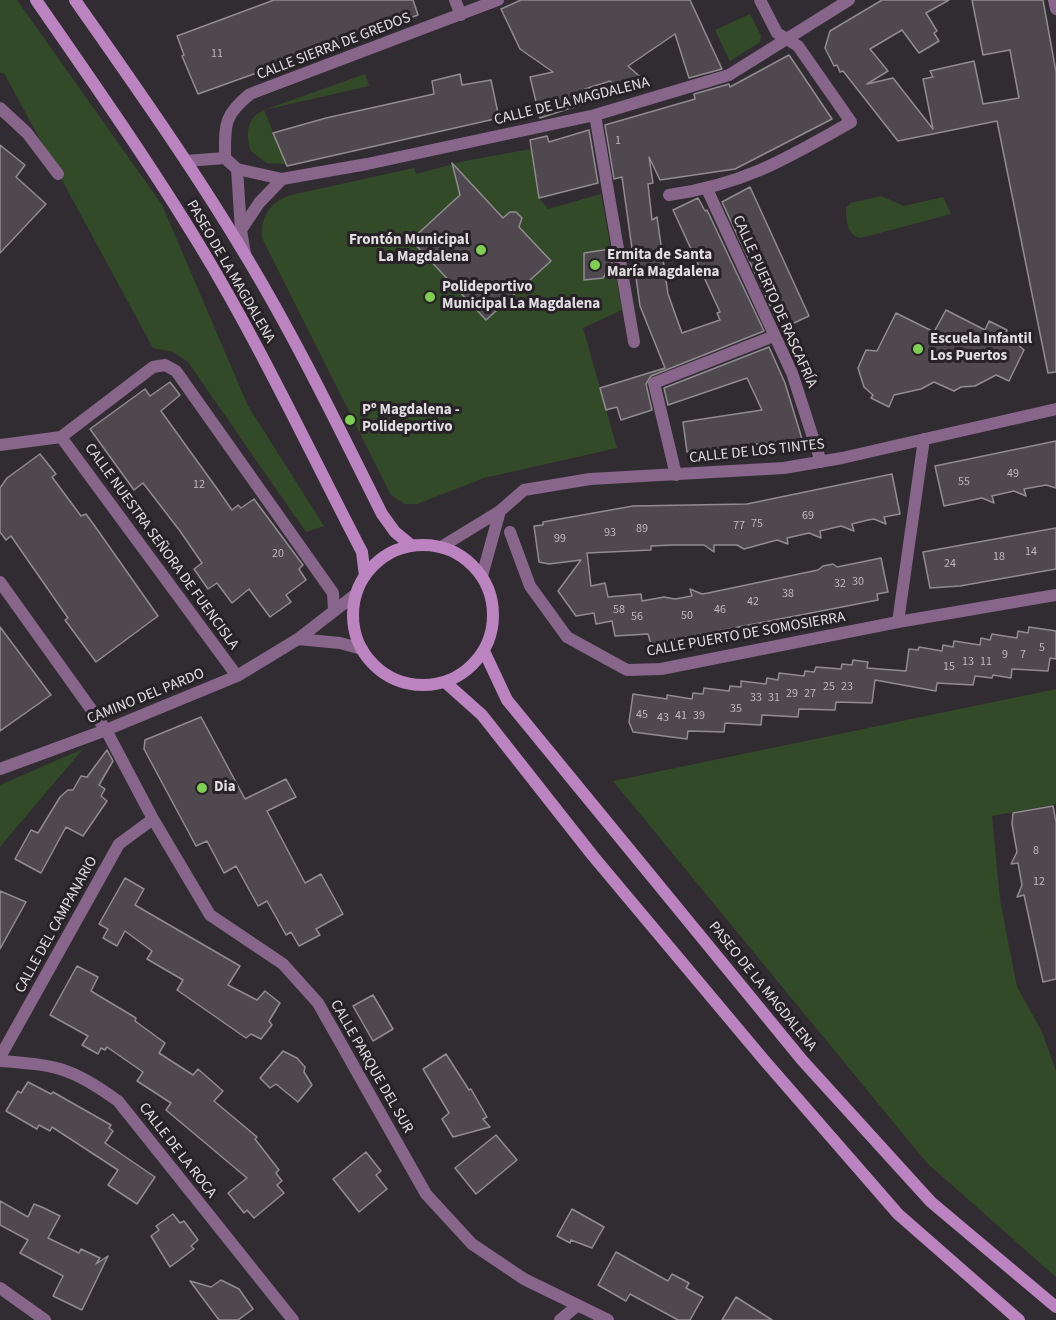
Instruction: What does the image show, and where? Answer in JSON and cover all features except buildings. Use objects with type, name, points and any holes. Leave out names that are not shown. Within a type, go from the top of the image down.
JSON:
[{"type":"main road","name":"PASEO DE LA MAGDALENA","points":[[36,0],[122,124],[201,247],[272,375],[362,552],[365,576]]},
{"type":"main road","name":"PASEO DE LA MAGDALENA","points":[[75,0],[186,161],[245,254],[307,366],[382,514],[395,531],[412,546]]},
{"type":"main road","points":[[412,546],[441,547],[457,553],[482,576],[490,594],[494,613],[492,632],[484,651],[467,669],[445,682],[421,685],[398,680],[377,668],[362,649],[355,631],[353,613],[356,594],[365,576],[385,556],[412,546]]},
{"type":"main road","name":"PASEO DE LA MAGDALENA","points":[[484,651],[507,700],[802,1060],[931,1202],[1056,1307]]},
{"type":"main road","points":[[445,682],[482,715],[608,873],[764,1060],[898,1214],[1019,1320]]},
{"type":"street","points":[[455,0],[461,15]]},
{"type":"street","name":"CALLE SIERRA DE GREDOS","points":[[225,158],[225,129],[232,109],[250,94],[498,0]]},
{"type":"street","points":[[669,195],[707,189],[745,178],[851,122],[798,46],[777,33],[760,0]]},
{"type":"street","name":"CALLE DE LA MAGDALENA","points":[[225,158],[237,169],[282,179],[367,164],[595,115],[729,75],[849,0]]},
{"type":"street","points":[[1054,0],[1056,9]]},
{"type":"street","points":[[0,108],[27,133],[58,174]]},
{"type":"street","points":[[595,115],[634,342]]},
{"type":"street","points":[[186,161],[225,158]]},
{"type":"street","points":[[237,169],[245,254]]},
{"type":"street","points":[[241,230],[259,203],[282,179]]},
{"type":"street","name":"CALLE PUERTO DE RASCAFRÍA","points":[[707,189],[792,373],[821,462]]},
{"type":"street","points":[[676,475],[654,383],[774,336]]},
{"type":"street","points":[[0,445],[61,437],[153,367],[165,365],[176,371],[333,593],[334,610]]},
{"type":"street","name":"CALLE DE LOS TINTES","points":[[441,547],[500,511],[524,490],[590,479],[784,468],[821,462],[1056,409]]},
{"type":"street","name":"CALLE NUESTRA SEÑORA DE FUENCISLA","points":[[61,437],[237,676]]},
{"type":"street","points":[[897,622],[924,439]]},
{"type":"street","points":[[482,576],[500,511]]},
{"type":"street","name":"CALLE PUERTO DE SOMOSIERRA","points":[[510,532],[530,586],[567,637],[627,670],[661,669],[897,622],[1056,595]]},
{"type":"street","name":"CALLE PARQUE DEL SUR","points":[[0,582],[106,730],[153,819],[210,915],[283,964],[318,1003],[426,1194],[472,1244],[524,1279],[608,1320]]},
{"type":"street","name":"CAMINO DEL PARDO","points":[[0,769],[106,730],[237,676],[298,639],[356,594]]},
{"type":"street","points":[[298,639],[340,643],[362,649]]},
{"type":"street","name":"CALLE DEL CAMPANARIO","points":[[0,1059],[119,844],[153,819]]},
{"type":"street","name":"CALLE DE LA ROCA","points":[[0,1059],[52,1065],[86,1078],[118,1101],[292,1320]]},
{"type":"street","points":[[0,1288],[45,1320]]},
{"type":"street","points":[[561,1320],[578,1305]]},
{"type":"green space","points":[[0,0],[17,0],[162,205],[248,406],[324,526],[306,532],[188,362],[173,352],[153,348],[4,73],[0,73]]},
{"type":"green space","points":[[750,14],[761,36],[760,42],[730,61],[715,30]]},
{"type":"green space","points":[[365,74],[369,86],[264,110]]},
{"type":"green space","points":[[264,110],[286,164],[266,163],[251,151],[248,139],[249,127],[254,117]]},
{"type":"green space","name":"Polideportivo Municipal La Magdalena","points":[[531,149],[539,198],[548,209],[601,194],[622,310],[583,328],[617,448],[484,478],[417,504],[405,504],[391,495],[262,238],[265,217],[278,201],[291,195],[414,168],[416,174],[465,161]]},
{"type":"green space","points":[[881,196],[904,206],[943,197],[951,214],[861,238],[856,237],[848,227],[846,208],[851,203]]},
{"type":"green space","points":[[1056,689],[1056,804],[992,816],[1000,900],[1017,987],[1042,1032],[1056,1071],[1056,1277],[927,1163],[613,781]]},
{"type":"green space","points":[[83,749],[3,843],[0,848],[0,785]]},
{"type":"place","name":"Frontón Municipal La Magdalena","points":[[481,250]]},
{"type":"place","name":"Ermita de Santa María Magdalena","points":[[595,265]]},
{"type":"place","name":"Polideportivo Municipal La Magdalena","points":[[430,297]]},
{"type":"place","name":"Escuela Infantil Los Puertos","points":[[918,349]]},
{"type":"place","name":"Pº Magdalena - Polideportivo","points":[[350,420]]},
{"type":"place","name":"Dia","points":[[202,788]]}]
